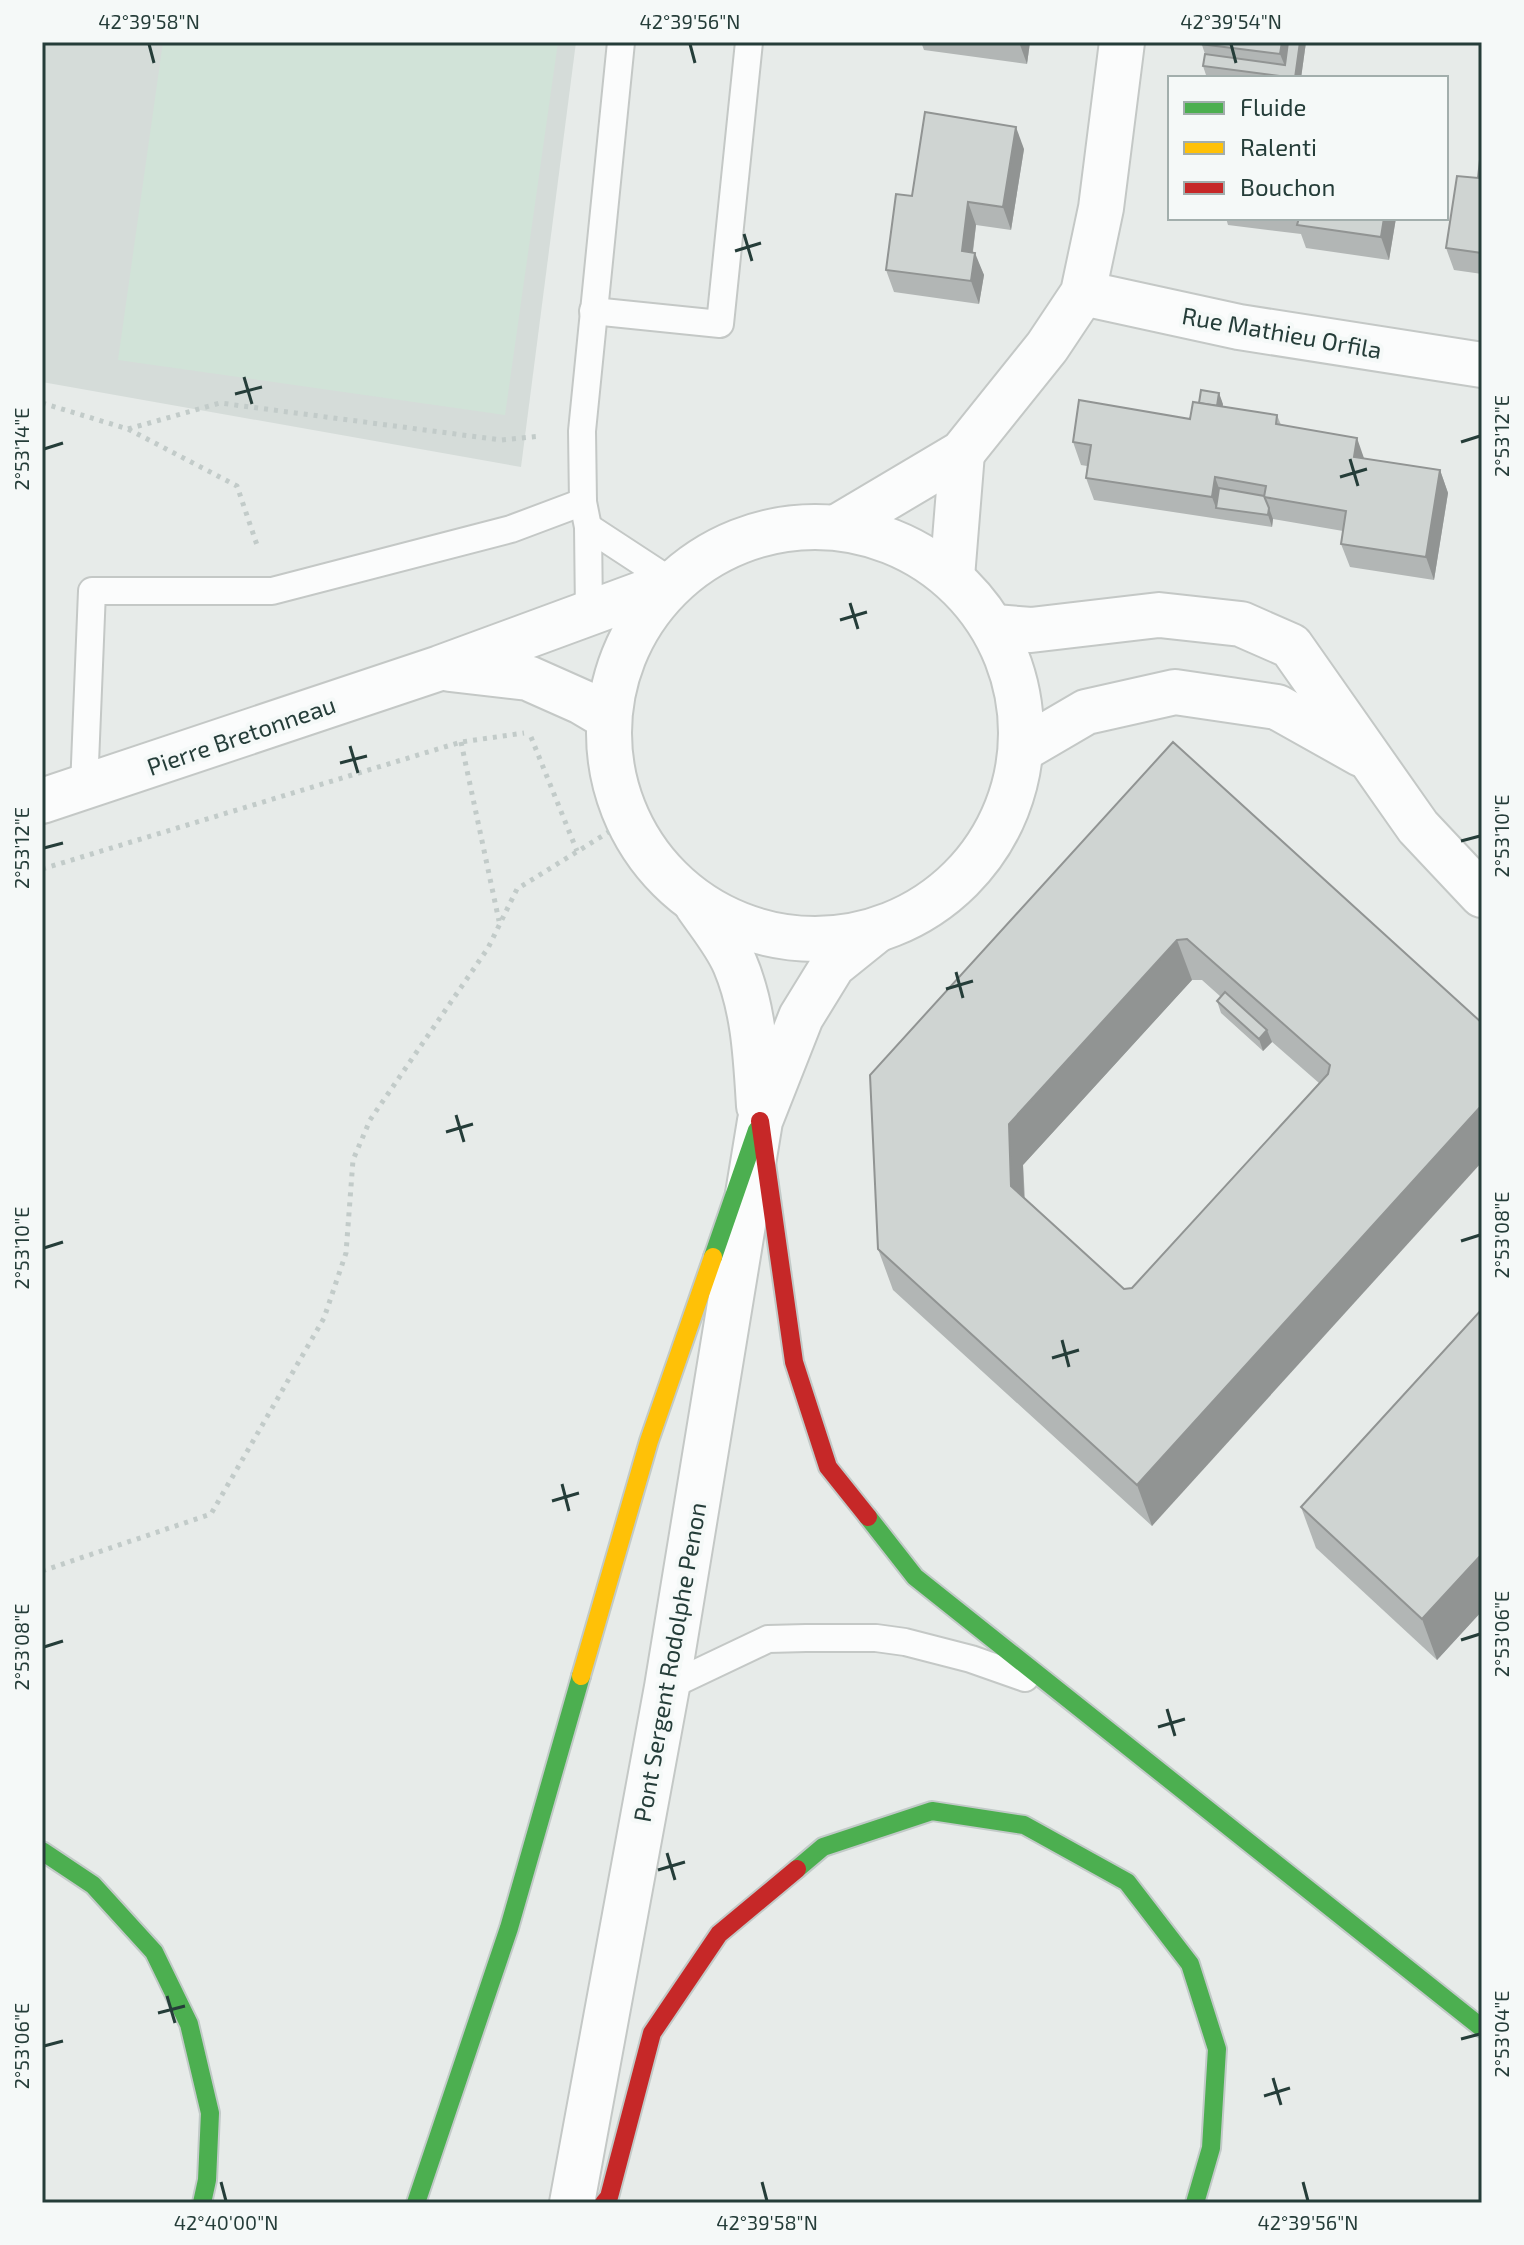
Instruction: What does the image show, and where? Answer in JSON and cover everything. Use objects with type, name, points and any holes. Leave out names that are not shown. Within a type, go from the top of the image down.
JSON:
[{"type":"main road","points":[[760,1121],[794,1362],[828,1467],[915,1577],[1482,2028]]},
{"type":"main road","points":[[416,2203],[509,1928],[649,1441],[760,1121]]},
{"type":"main road","points":[[604,2203],[609,2197],[652,2033],[719,1934],[823,1847],[932,1811],[1024,1825],[1127,1882],[1190,1964],[1217,2049],[1211,2148],[1195,2203]]},
{"type":"main road","points":[[42,1851],[93,1885],[154,1952],[189,2024],[210,2113],[207,2180],[202,2203]]},
{"type":"street","points":[[839,526],[962,453],[1047,347],[1083,293],[1101,208],[1122,42]]},
{"type":"street","name":"Rue Mathieu Orfila","points":[[1083,293],[1239,327],[1482,365]]},
{"type":"street","points":[[952,577],[962,453]]},
{"type":"street","points":[[839,526],[900,543],[952,577],[994,627],[1017,687],[1021,750],[1007,810],[976,864],[931,906],[874,932],[813,940],[752,930],[696,903],[656,866],[628,820],[612,771],[609,718],[625,651],[645,615],[672,582],[721,548],[778,528],[839,526]]},
{"type":"street","name":"Pierre Bretonneau","points":[[42,801],[440,668],[672,582]]},
{"type":"street","points":[[994,627],[1031,630],[1159,615],[1241,624],[1291,646],[1418,827],[1482,895]]},
{"type":"street","name":"Pierre Bretonneau","points":[[440,668],[528,678],[609,718]]},
{"type":"street","points":[[1021,750],[1086,712],[1175,692],[1277,707],[1368,759]]},
{"type":"street","name":"Pont Sergent Rodolphe Penon","points":[[696,903],[734,962],[748,1005],[754,1027],[760,1121]]},
{"type":"street","name":"Pont Sergent Rodolphe Penon","points":[[572,2203],[667,1687],[760,1121],[801,1017],[833,965],[874,932]]},
{"type":"lane","points":[[589,614],[582,431],[621,42]]},
{"type":"lane","points":[[593,311],[720,324],[749,42]]},
{"type":"lane","points":[[84,788],[92,591],[272,591],[511,529],[586,514],[672,582]]},
{"type":"lane","points":[[667,1687],[768,1639],[876,1638],[971,1659],[1055,1689]]},
{"type":"path","points":[[42,403],[128,429],[237,486],[272,591]]},
{"type":"path","points":[[128,429],[220,403],[501,440],[582,431]]},
{"type":"path","points":[[42,869],[461,742],[529,733],[577,851]]},
{"type":"path","points":[[461,742],[499,924]]},
{"type":"path","points":[[42,1571],[211,1514],[324,1318],[346,1253],[353,1160],[370,1120],[488,948],[517,889],[628,820]]},
{"type":"shaded area","points":[[42,42],[576,42],[521,467],[42,382]]},
{"type":"green space","points":[[163,42],[558,42],[505,415],[118,360]]},
{"type":"building","points":[[1201,42],[1282,42],[1280,54]]},
{"type":"building","points":[[1288,42],[1300,42],[1295,76],[1203,66],[1205,54],[1285,65]]},
{"type":"building","points":[[925,112],[1016,127],[1003,207],[968,202],[962,251],[975,253],[971,281],[886,270],[896,194],[912,196]]},
{"type":"building","points":[[1481,151],[1482,253],[1446,248],[1457,176],[1478,178]]},
{"type":"building","points":[[1298,220],[1384,220],[1381,237],[1297,225]]},
{"type":"building","points":[[1201,390],[1219,393],[1217,406],[1199,403]]},
{"type":"building","points":[[1079,400],[1190,419],[1193,402],[1277,415],[1276,424],[1357,438],[1354,457],[1440,470],[1426,557],[1341,544],[1346,511],[1264,497],[1266,486],[1215,477],[1212,497],[1086,478],[1091,445],[1073,442]]},
{"type":"building","points":[[1219,488],[1264,496],[1269,508],[1268,515],[1216,508]]},
{"type":"building","points":[[1173,742],[1482,1023],[1482,1105],[1137,1485],[878,1249],[870,1075]],"holes":[[[1187,939],[1330,1065],[1328,1074],[1132,1288],[1124,1289],[1011,1186],[1009,1124],[1177,940]]]},
{"type":"building","points":[[1225,992],[1267,1030],[1259,1039],[1217,1001]]},
{"type":"building","points":[[1482,1309],[1482,1554],[1422,1619],[1301,1507]]},
{"type":"traffic: fast","points":[[713,1257],[757,1130]]},
{"type":"traffic: fast","points":[[868,1517],[915,1577],[1482,2028]]},
{"type":"traffic: fast","points":[[416,2203],[509,1928],[581,1676]]},
{"type":"traffic: fast","points":[[797,1869],[823,1847],[932,1811],[1024,1825],[1127,1882],[1190,1964],[1217,2049],[1211,2148],[1195,2203]]},
{"type":"traffic: fast","points":[[42,1851],[93,1885],[154,1952],[189,2024],[210,2113],[207,2180],[202,2203]]},
{"type":"traffic: slow","points":[[581,1676],[649,1441],[713,1257]]},
{"type":"traffic: jam","points":[[760,1121],[794,1362],[828,1467],[868,1517]]},
{"type":"traffic: jam","points":[[604,2203],[609,2197],[652,2033],[719,1934],[797,1869]]}]
